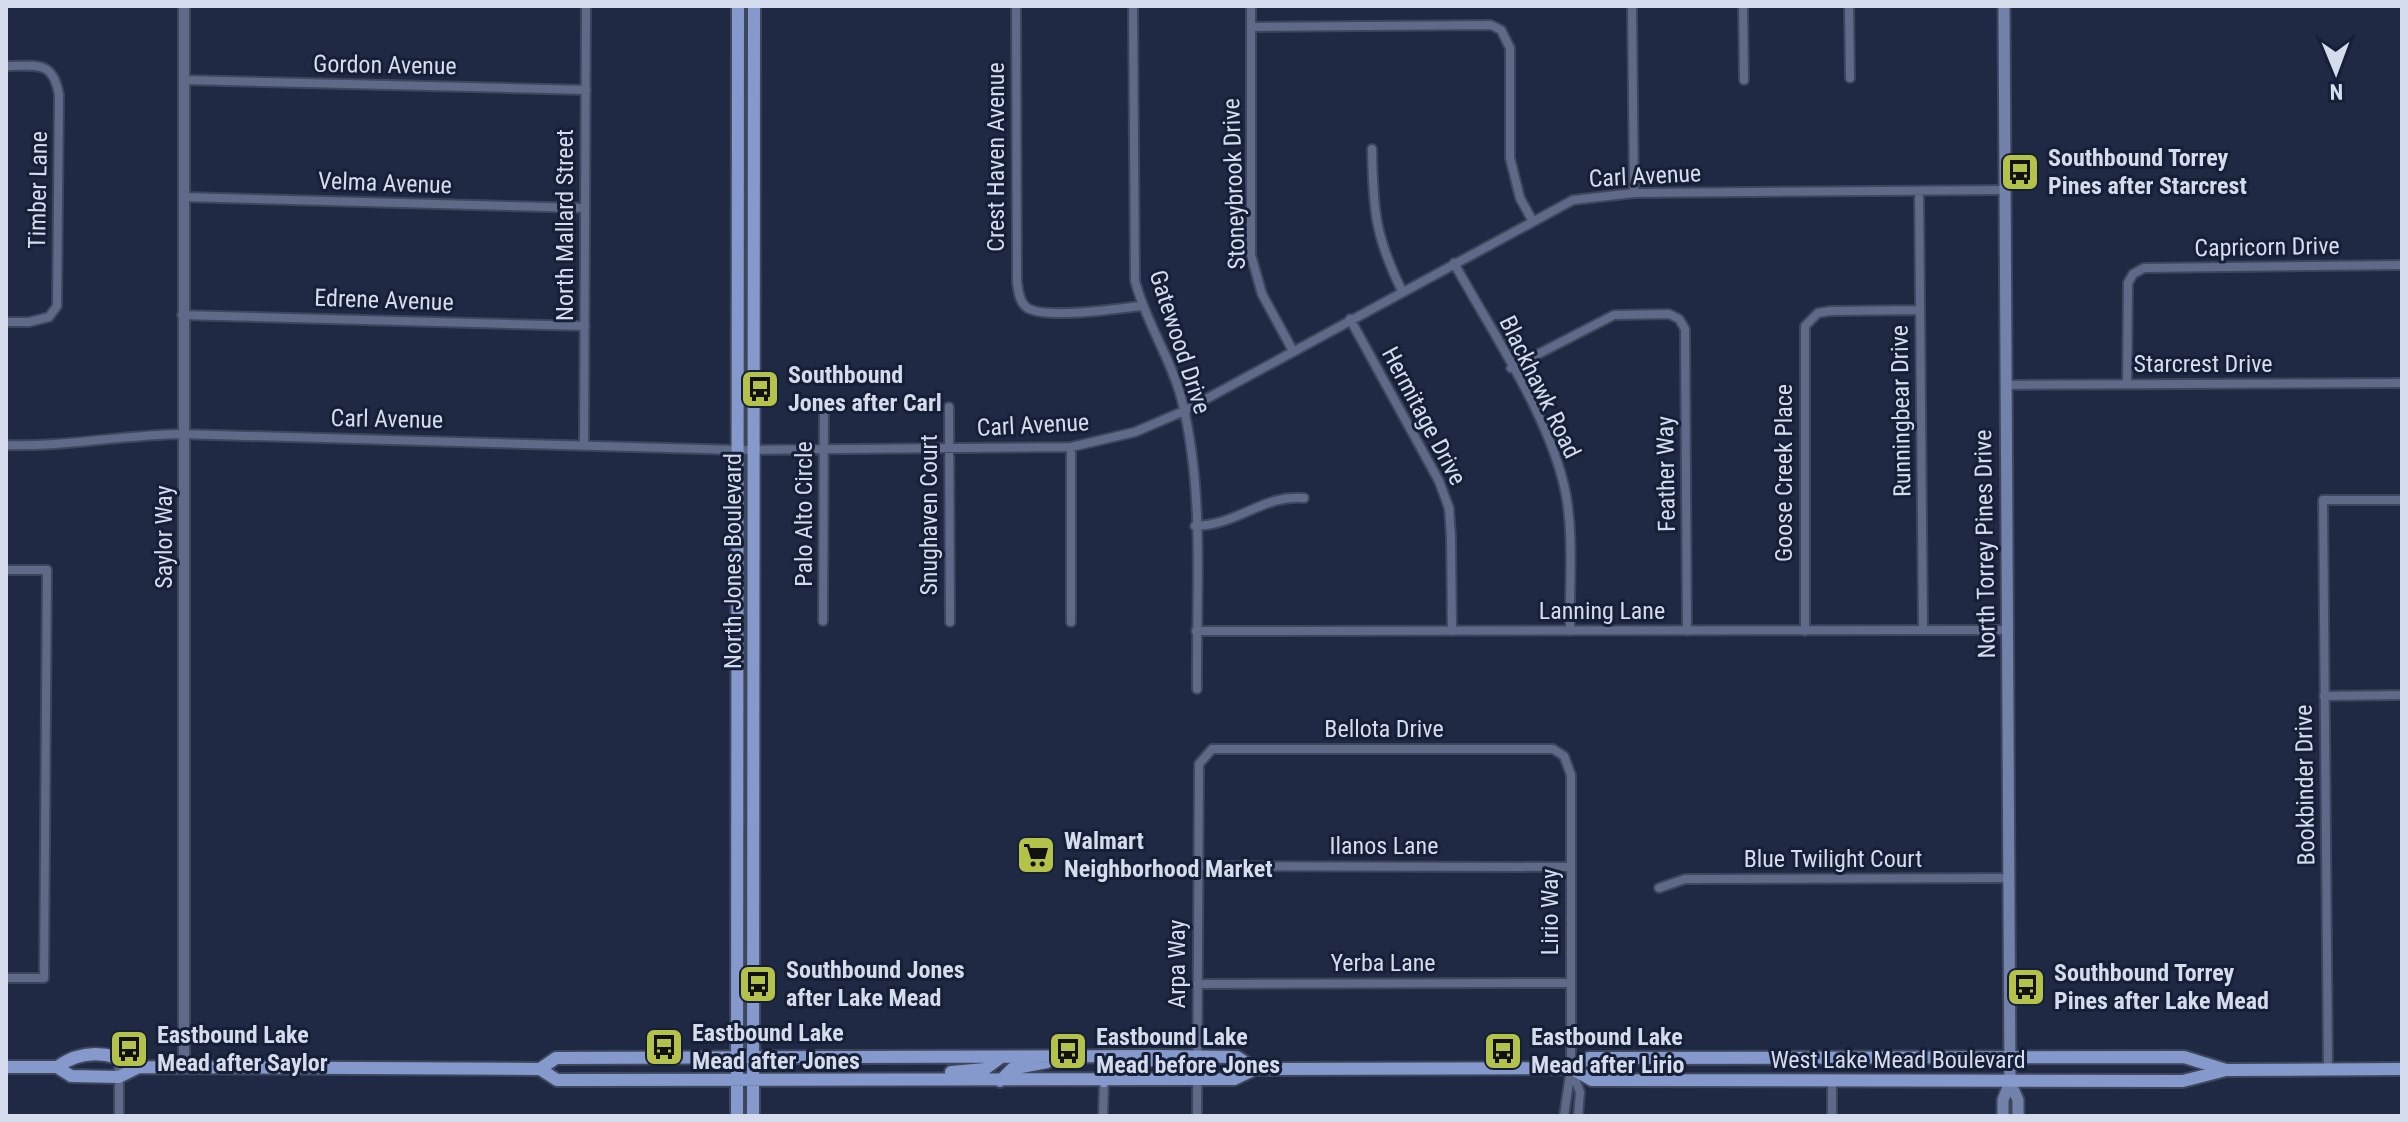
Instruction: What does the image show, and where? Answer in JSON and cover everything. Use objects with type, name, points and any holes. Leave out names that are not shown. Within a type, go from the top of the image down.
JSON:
[{"type":"main road","name":"North Jones Boulevard","points":[[737,1116],[738,6]]},
{"type":"main road","name":"North Jones Boulevard","points":[[753,1116],[754,6]]},
{"type":"main road","name":"North Torrey Pines Drive","points":[[2003,1116],[2003,1100],[2010,1082],[2004,6]]},
{"type":"main road","points":[[738,147],[755,147]]},
{"type":"main road","points":[[737,694],[745,710],[745,748],[754,770]]},
{"type":"main road","points":[[737,756],[746,767],[748,813],[754,826]]},
{"type":"main road","name":"West Lake Mead Boulevard","points":[[57,1067],[73,1055],[119,1056],[139,1067]]},
{"type":"main road","points":[[1104,1081],[1108,1070],[1115,1066],[1142,1066],[1158,1056]]},
{"type":"main road","name":"West Lake Mead Boulevard","points":[[540,1069],[556,1058],[1158,1056],[1237,1057],[1255,1069]]},
{"type":"main road","name":"West Lake Mead Boulevard","points":[[6,1067],[57,1067],[71,1076],[119,1077],[139,1067],[184,1067],[540,1069],[557,1080],[1104,1081],[1234,1079],[1255,1069],[1571,1068],[1589,1058],[2184,1057],[2226,1070]]},
{"type":"main road","points":[[919,1079],[938,1073],[985,1069],[1000,1058]]},
{"type":"main road","points":[[1000,1081],[1012,1069],[1061,1058]]},
{"type":"main road","points":[[1730,1059],[1730,1081]]},
{"type":"main road","name":"West Lake Mead Boulevard","points":[[1571,1068],[1592,1080],[1832,1082],[2183,1081],[2226,1070],[2402,1069]]},
{"type":"main road","name":"North Torrey Pines Drive","points":[[2010,1082],[2018,1100],[2018,1116]]},
{"type":"street","name":"Saylor Way","points":[[184,6],[181,434],[184,1067]]},
{"type":"street","name":"North Mallard Street","points":[[584,444],[586,6]]},
{"type":"street","name":"Crest Haven Avenue","points":[[1016,6],[1017,282],[1025,306],[1049,313],[1142,306]]},
{"type":"street","name":"Gatewood Drive","points":[[1133,6],[1135,281],[1184,411],[1192,452],[1197,689]]},
{"type":"street","name":"Stoneybrook Drive","points":[[1251,6],[1251,255],[1262,294],[1293,351]]},
{"type":"street","points":[[1632,6],[1634,193]]},
{"type":"street","points":[[1743,6],[1744,80]]},
{"type":"street","points":[[1849,6],[1850,78]]},
{"type":"street","points":[[1251,27],[1491,25],[1501,30],[1510,48],[1512,176],[1532,220]]},
{"type":"street","name":"Timber Lane","points":[[6,66],[42,66],[50,70],[56,76],[59,95],[57,306],[49,317],[29,322],[6,322]]},
{"type":"street","name":"Gordon Avenue","points":[[184,80],[586,90]]},
{"type":"street","points":[[1372,149],[1373,209],[1378,234],[1402,291]]},
{"type":"street","name":"Carl Avenue","points":[[6,445],[60,447],[122,435],[181,434],[738,450],[1071,447],[1135,432],[1184,411],[1573,200],[1634,193],[2004,190]]},
{"type":"street","name":"Runningbear Drive","points":[[1919,191],[1923,630]]},
{"type":"street","name":"Velma Avenue","points":[[183,197],[585,208]]},
{"type":"street","name":"Blackhawk Road","points":[[1454,263],[1553,449],[1567,496],[1570,631]]},
{"type":"street","name":"Capricorn Drive","points":[[2127,384],[2128,283],[2133,274],[2144,268],[2402,265]]},
{"type":"street","name":"Goose Creek Place","points":[[1805,631],[1803,337],[1810,318],[1830,311],[1920,310]]},
{"type":"street","name":"Feather Way","points":[[1511,368],[1614,315],[1669,314],[1679,319],[1685,329],[1687,631]]},
{"type":"street","name":"Edrene Avenue","points":[[182,315],[585,326]]},
{"type":"street","name":"Hermitage Drive","points":[[1350,319],[1439,481],[1449,508],[1452,631]]},
{"type":"street","name":"Starcrest Drive","points":[[2005,385],[2402,383]]},
{"type":"street","name":"Palo Alto Circle","points":[[823,621],[824,407]]},
{"type":"street","name":"Snughaven Court","points":[[949,407],[950,622]]},
{"type":"street","points":[[1071,447],[1071,622]]},
{"type":"street","points":[[1195,526],[1229,522],[1287,496],[1304,498]]},
{"type":"street","name":"Bookbinder Drive","points":[[2328,1069],[2323,500],[2402,500]]},
{"type":"street","points":[[6,570],[47,570],[44,978],[6,978]]},
{"type":"street","name":"Lanning Lane","points":[[1196,631],[2008,630]]},
{"type":"street","points":[[2324,696],[2402,695]]},
{"type":"street","name":"Bellota Drive","points":[[1204,756],[1212,749],[1553,749],[1564,756]]},
{"type":"street","name":"Arpa Way","points":[[1197,1116],[1197,866],[1199,764],[1204,756]]},
{"type":"street","name":"Lirio Way","points":[[1564,756],[1571,775],[1571,1068]]},
{"type":"street","name":"Ilanos Lane","points":[[1197,866],[1571,867]]},
{"type":"street","name":"Blue Twilight Court","points":[[1659,888],[1685,879],[2009,878]]},
{"type":"street","name":"Yerba Lane","points":[[1197,984],[1570,983]]},
{"type":"street","points":[[119,1056],[119,1116]]},
{"type":"street","points":[[1564,1116],[1571,1068]]},
{"type":"street","points":[[1571,1068],[1580,1092],[1578,1116]]},
{"type":"street","points":[[1103,1116],[1104,1081]]},
{"type":"street","points":[[1832,1082],[1832,1116]]},
{"type":"place","name":"Southbound Torrey Pines after Starcrest","points":[[2020,172]]},
{"type":"place","name":"Southbound Jones after Carl","points":[[760,389]]},
{"type":"place","name":"Walmart Neighborhood Market","points":[[1036,855]]},
{"type":"place","name":"Southbound Jones after Lake Mead","points":[[758,984]]},
{"type":"place","name":"Southbound Torrey Pines after Lake Mead","points":[[2026,987]]},
{"type":"place","name":"Eastbound Lake Mead after Jones","points":[[664,1047]]},
{"type":"place","name":"Eastbound Lake Mead after Saylor","points":[[129,1049]]},
{"type":"place","name":"Eastbound Lake Mead before Jones","points":[[1068,1051]]},
{"type":"place","name":"Eastbound Lake Mead after Lirio","points":[[1503,1051]]}]
